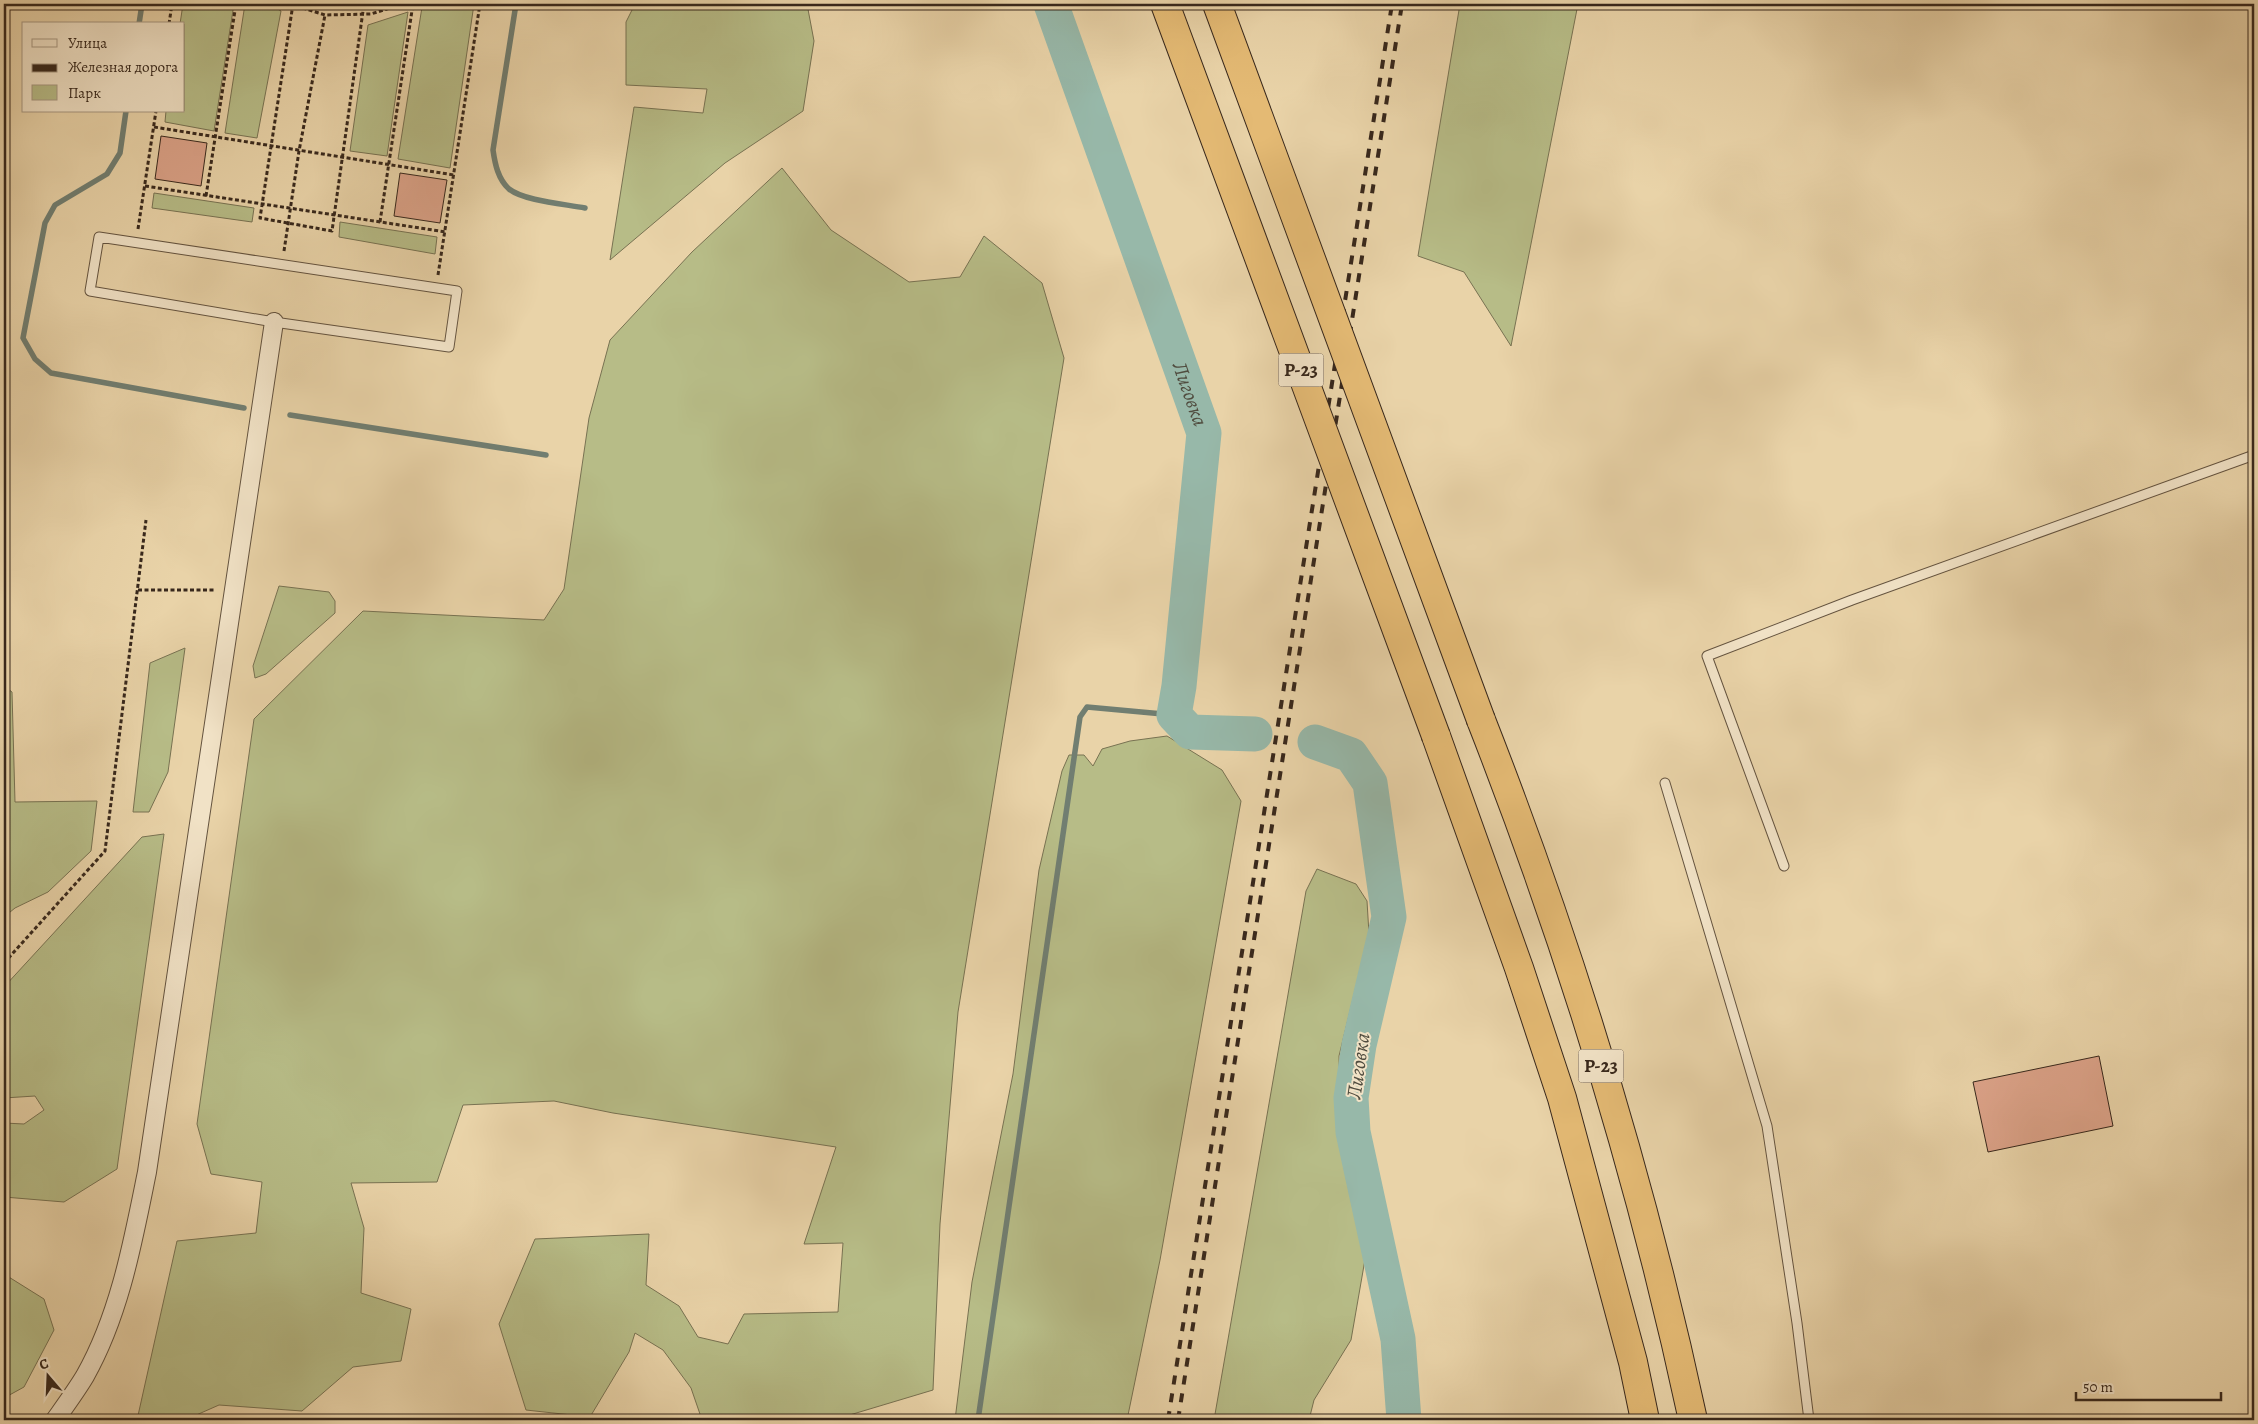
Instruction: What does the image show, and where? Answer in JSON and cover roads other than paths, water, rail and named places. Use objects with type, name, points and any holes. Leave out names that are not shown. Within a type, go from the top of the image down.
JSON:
[{"type":"highway","name":"Р-23","points":[[1165,4],[1436,736],[1519,968],[1562,1098],[1633,1362],[1645,1420]]},
{"type":"highway","name":"Р-23","points":[[1217,4],[1515,808],[1606,1081],[1645,1216],[1692,1420]]},
{"type":"street","points":[[55,1420],[85,1375],[113,1312],[133,1242],[147,1172],[169,1036],[274,322]]},
{"type":"lane","points":[[99,237],[457,291],[449,347],[274,322],[90,291],[99,237]]},
{"type":"lane","points":[[1784,866],[1707,656],[1861,597],[2254,455]]},
{"type":"lane","points":[[1665,783],[1767,1126],[1797,1323],[1809,1420]]},
{"type":"waterway","points":[[139,22],[142,4]]},
{"type":"waterway","points":[[516,4],[493,150],[498,171],[505,185],[516,193],[545,202],[585,208]]},
{"type":"waterway","name":"Лиговка","points":[[1051,4],[1204,433],[1179,686],[1174,715],[1190,732],[1255,734]]},
{"type":"waterway","points":[[126,112],[120,153],[107,174],[55,205],[45,223],[23,338],[35,359],[51,373],[244,408]]},
{"type":"waterway","points":[[290,415],[546,455]]},
{"type":"waterway","points":[[978,1420],[1080,717],[1087,707],[1174,715]]},
{"type":"waterway","name":"Лиговка","points":[[1315,742],[1351,755],[1370,783],[1389,917],[1359,1045],[1351,1098],[1353,1132],[1398,1339],[1404,1420]]},
{"type":"railway","points":[[1168,1420],[1392,4]]},
{"type":"railway","points":[[1178,1420],[1402,4]]}]
